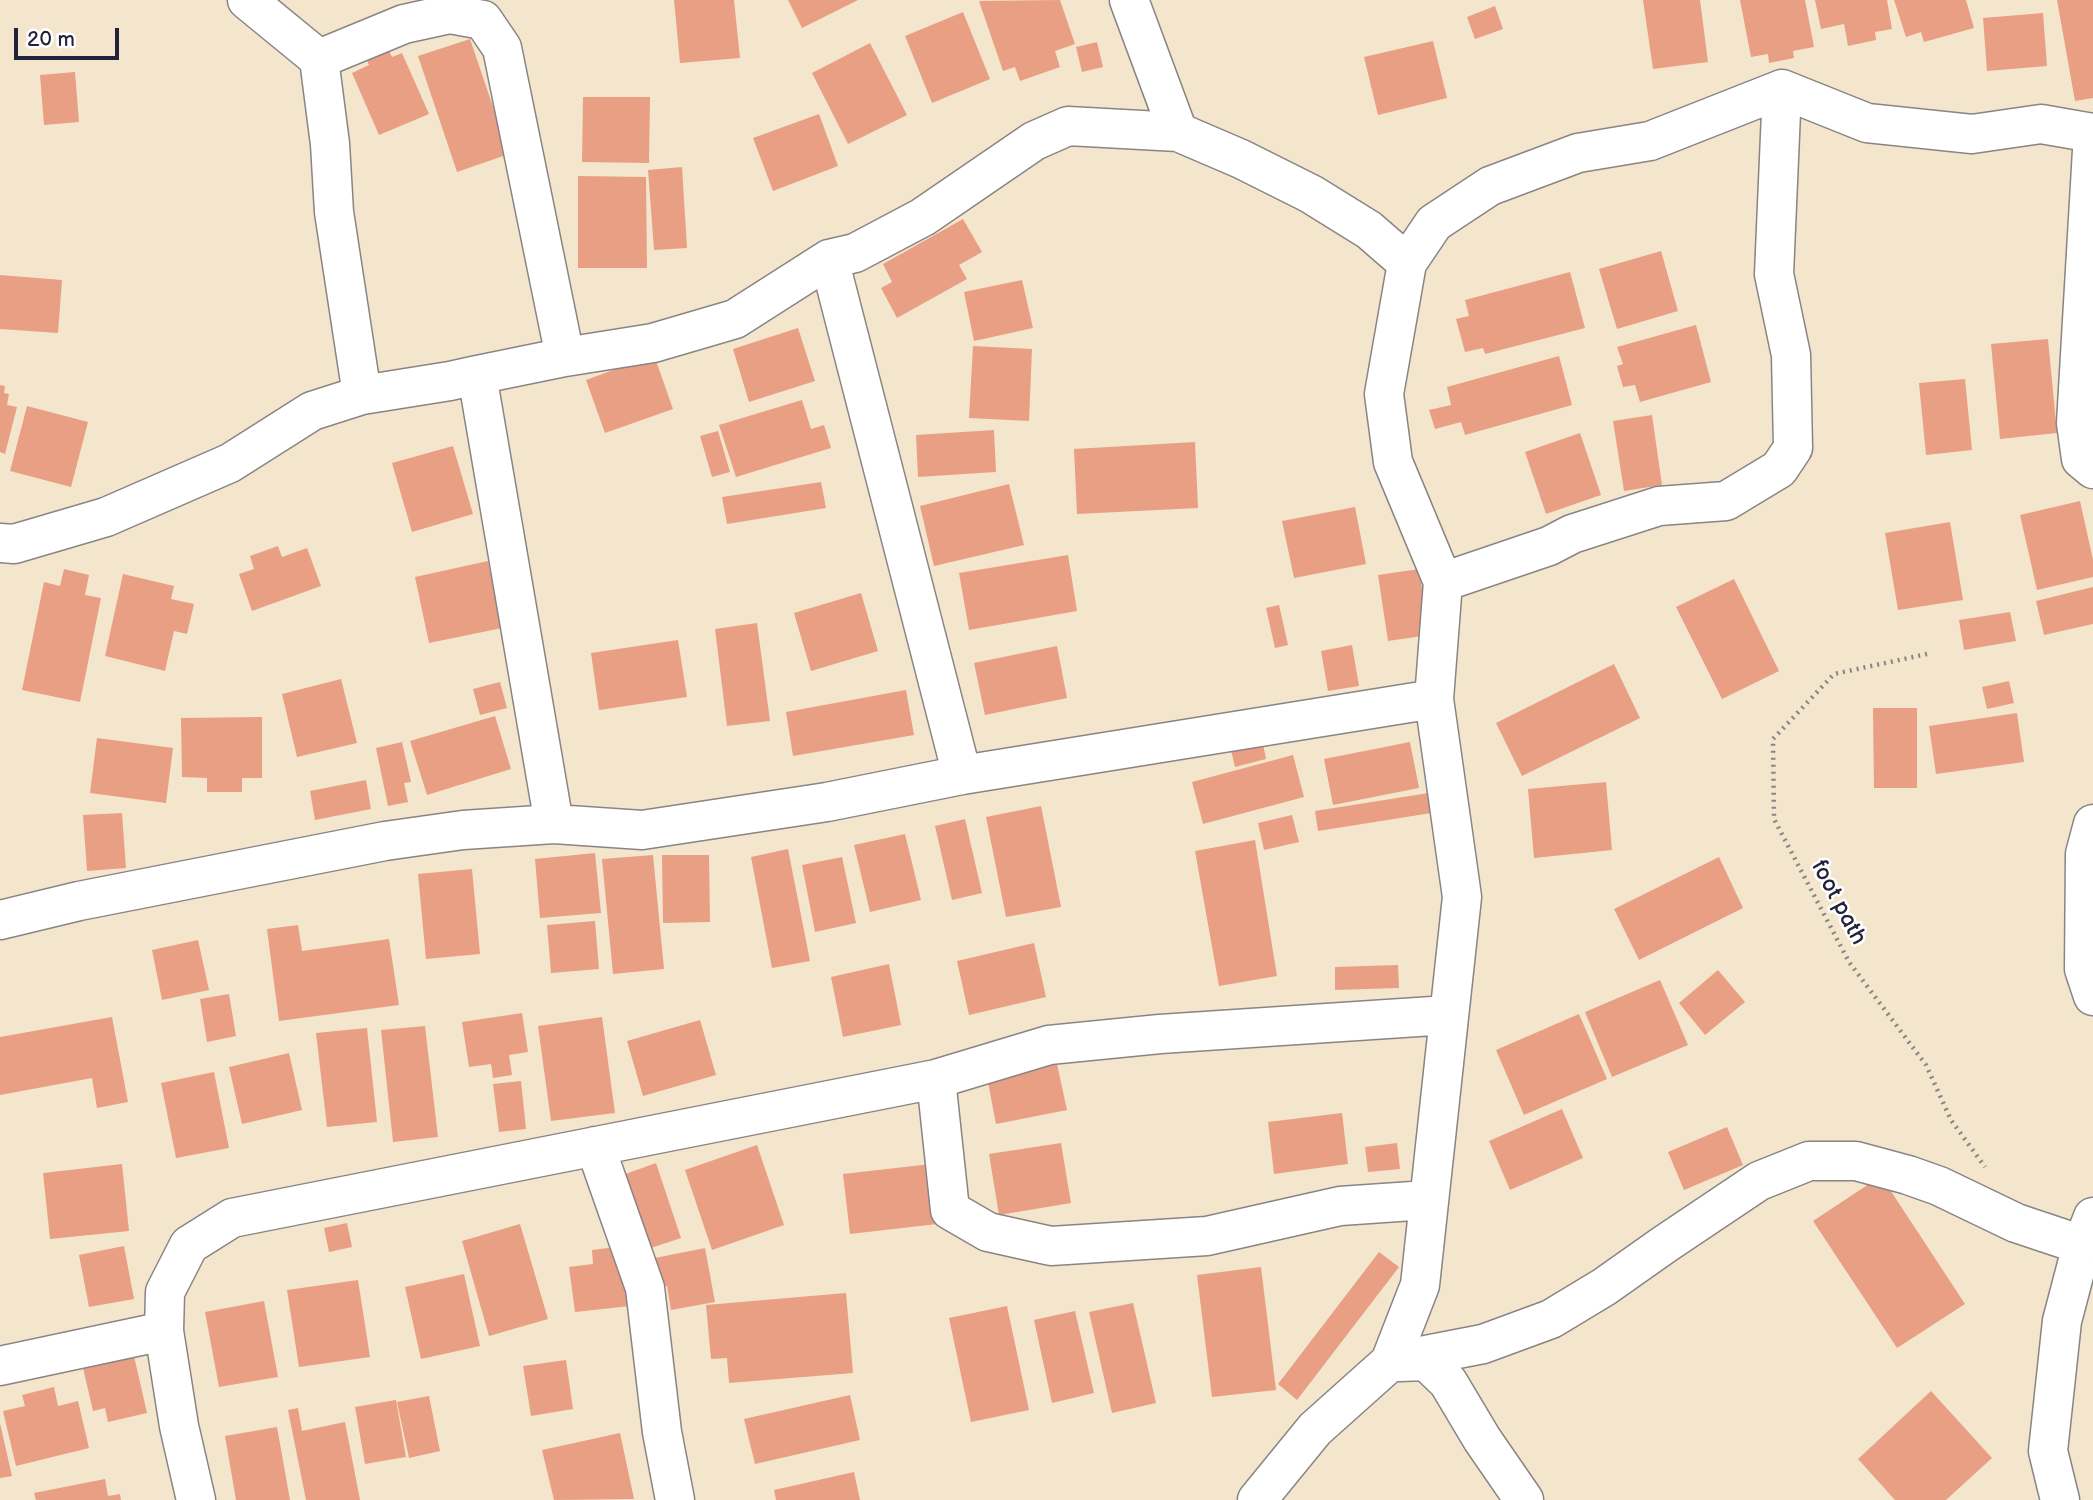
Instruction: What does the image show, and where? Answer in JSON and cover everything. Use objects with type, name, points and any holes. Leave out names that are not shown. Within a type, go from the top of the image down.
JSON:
[{"type":"street","points":[[247,0],[319,59],[330,144],[334,212],[362,395]]},
{"type":"street","points":[[1129,0],[1178,132]]},
{"type":"street","points":[[319,59],[404,24],[450,14],[482,20],[502,48],[565,357]]},
{"type":"street","points":[[1443,582],[1549,546],[1572,534],[1659,506],[1726,501],[1779,469],[1794,448],[1791,355],[1774,274],[1782,89]]},
{"type":"street","points":[[1257,1500],[1315,1429],[1390,1362],[1420,1285],[1427,1200],[1462,897],[1434,699],[1443,582],[1393,462],[1384,394],[1407,263],[1434,223],[1489,186],[1578,153],[1650,141],[1782,89],[1867,123],[1972,134],[2041,124],[2093,133],[2076,423],[2081,459],[2093,470]]},
{"type":"street","points":[[0,543],[14,544],[106,517],[230,463],[312,411],[362,395],[450,381],[565,357],[653,344],[735,319],[829,259],[855,253],[923,217],[1034,141],[1068,126],[1178,132],[1241,159],[1311,194],[1369,230],[1407,263]]},
{"type":"street","points":[[829,259],[962,775]]},
{"type":"street","points":[[477,374],[554,824]]},
{"type":"street","points":[[0,920],[79,901],[385,841],[463,830],[554,824],[642,830],[827,802],[962,775],[1434,699]]},
{"type":"street","points":[[2093,824],[2085,854],[2084,969],[2093,996]]},
{"type":"street","points":[[196,1500],[179,1426],[164,1331],[165,1292],[189,1245],[232,1218],[936,1079],[1049,1045],[1160,1034],[1448,1015]]},
{"type":"street","points":[[936,1079],[950,1210],[988,1232],[1051,1246],[1207,1236],[1340,1206],[1427,1200]]},
{"type":"street","points":[[595,1146],[645,1289],[662,1432],[675,1500]]},
{"type":"street","points":[[1390,1362],[1483,1344],[1551,1319],[1604,1287],[1759,1181],[1809,1161],[1856,1161],[1939,1185],[2016,1223],[2088,1231],[2062,1321],[2048,1451],[2033,1500]]},
{"type":"street","points":[[0,1366],[164,1331]]},
{"type":"street","points":[[1390,1362],[1426,1361],[1448,1382],[1482,1439],[1524,1500]]},
{"type":"street","points":[[2048,1451],[2060,1500]]},
{"type":"path","name":"foot path","points":[[1927,654],[1834,674],[1782,729],[1773,739],[1773,819],[1849,962],[1926,1065],[1951,1120],[1986,1168]]},
{"type":"building","points":[[674,0],[734,0],[740,58],[680,63]]},
{"type":"building","points":[[788,0],[858,0],[802,28]]},
{"type":"building","points":[[1060,0],[1075,44],[1055,51],[1060,67],[1020,81],[1015,67],[1003,71],[979,1]]},
{"type":"building","points":[[1643,0],[1700,0],[1708,62],[1653,69]]},
{"type":"building","points":[[1740,0],[1805,0],[1814,47],[1793,51],[1794,58],[1769,63],[1768,54],[1751,57]]},
{"type":"building","points":[[1815,0],[1887,0],[1892,29],[1875,32],[1876,40],[1848,46],[1844,24],[1821,29]]},
{"type":"building","points":[[1894,0],[1966,0],[1974,28],[1924,42],[1921,32],[1906,37]]},
{"type":"building","points":[[2057,0],[2093,0],[2093,98],[2075,101]]},
{"type":"building","points":[[1495,6],[1503,29],[1475,39],[1467,17]]},
{"type":"building","points":[[963,12],[990,79],[932,103],[905,36]]},
{"type":"building","points":[[2043,13],[2047,66],[1987,71],[1983,18]]},
{"type":"building","points":[[470,39],[509,154],[457,172],[418,56]]},
{"type":"building","points":[[1433,41],[1447,98],[1378,115],[1364,57]]},
{"type":"building","points":[[1097,42],[1103,67],[1082,72],[1076,47]]},
{"type":"building","points":[[385,43],[392,57],[402,53],[429,114],[379,135],[352,73],[369,65],[364,53]]},
{"type":"building","points":[[870,43],[907,115],[848,144],[812,73]]},
{"type":"building","points":[[75,72],[79,122],[44,125],[40,75]]},
{"type":"building","points":[[583,97],[650,97],[649,163],[582,162]]},
{"type":"building","points":[[819,114],[838,166],[773,191],[753,138]]},
{"type":"building","points":[[682,167],[687,248],[654,250],[648,170]]},
{"type":"building","points":[[578,176],[646,177],[647,268],[578,268]]},
{"type":"building","points":[[963,219],[982,252],[959,265],[967,279],[897,318],[881,288],[892,282],[883,264]]},
{"type":"building","points":[[1661,251],[1678,311],[1617,329],[1599,269]]},
{"type":"building","points":[[1570,272],[1585,328],[1485,354],[1483,348],[1465,352],[1456,319],[1469,316],[1465,300]]},
{"type":"building","points":[[0,275],[62,280],[58,333],[0,329]]},
{"type":"building","points":[[1022,280],[1033,328],[974,341],[964,292]]},
{"type":"building","points":[[1696,325],[1711,382],[1640,402],[1635,385],[1623,387],[1617,366],[1623,364],[1617,347]]},
{"type":"building","points":[[798,328],[815,381],[749,402],[733,349]]},
{"type":"building","points":[[2048,339],[2057,433],[2000,439],[1991,344]]},
{"type":"building","points":[[973,346],[1032,349],[1029,421],[969,418]]},
{"type":"building","points":[[654,355],[673,409],[605,433],[586,380]]},
{"type":"building","points":[[1559,356],[1572,405],[1465,435],[1461,422],[1435,429],[1429,410],[1451,405],[1447,387]]},
{"type":"building","points":[[1965,379],[1972,450],[1926,455],[1919,383]]},
{"type":"building","points":[[0,385],[5,386],[4,393],[9,394],[7,405],[17,407],[5,454],[0,452]]},
{"type":"building","points":[[802,400],[811,429],[824,425],[831,448],[736,477],[719,425]]},
{"type":"building","points":[[27,406],[88,422],[71,487],[10,471]]},
{"type":"building","points":[[1652,415],[1662,485],[1624,491],[1613,421]]},
{"type":"building","points":[[994,430],[996,472],[918,477],[916,435]]},
{"type":"building","points":[[718,431],[730,472],[712,477],[700,436]]},
{"type":"building","points":[[1580,433],[1601,495],[1546,514],[1525,452]]},
{"type":"building","points":[[1195,442],[1198,508],[1077,514],[1074,449]]},
{"type":"building","points":[[453,446],[473,514],[412,532],[392,463]]},
{"type":"building","points":[[821,482],[826,508],[727,524],[722,497]]},
{"type":"building","points":[[1009,484],[1024,545],[934,566],[920,506]]},
{"type":"building","points":[[2080,501],[2093,560],[2093,577],[2037,590],[2020,515]]},
{"type":"building","points":[[1355,507],[1366,564],[1294,578],[1282,521]]},
{"type":"building","points":[[1950,522],[1963,600],[1898,610],[1885,533]]},
{"type":"building","points":[[278,546],[282,557],[307,548],[321,586],[252,611],[239,574],[254,569],[250,556]]},
{"type":"building","points":[[1068,555],[1077,611],[969,630],[959,573]]},
{"type":"building","points":[[488,561],[502,628],[429,643],[415,577]]},
{"type":"building","points":[[64,569],[89,575],[85,595],[101,598],[80,702],[22,690],[44,582],[60,586]]},
{"type":"building","points":[[1419,569],[1429,635],[1388,641],[1378,575]]},
{"type":"building","points":[[123,574],[174,586],[171,599],[194,604],[187,634],[174,631],[165,671],[105,656]]},
{"type":"building","points":[[1734,579],[1779,671],[1722,699],[1676,607]]},
{"type":"building","points":[[2093,587],[2093,624],[2044,635],[2036,601]]},
{"type":"building","points":[[861,593],[878,651],[811,671],[794,613]]},
{"type":"building","points":[[1279,605],[1288,645],[1275,648],[1266,608]]},
{"type":"building","points":[[2010,612],[2016,641],[1964,650],[1959,620]]},
{"type":"building","points":[[757,623],[770,721],[727,726],[715,629]]},
{"type":"building","points":[[678,640],[687,697],[599,710],[591,653]]},
{"type":"building","points":[[1352,645],[1359,686],[1328,691],[1321,651]]},
{"type":"building","points":[[1057,646],[1067,698],[985,715],[974,663]]},
{"type":"building","points":[[1614,664],[1640,718],[1522,776],[1496,723]]},
{"type":"building","points":[[341,679],[357,743],[297,757],[282,694]]},
{"type":"building","points":[[2009,681],[2014,703],[1987,709],[1982,687]]},
{"type":"building","points":[[500,682],[507,708],[480,715],[473,689]]},
{"type":"building","points":[[906,690],[914,735],[793,756],[786,712]]},
{"type":"building","points":[[1873,708],[1917,708],[1917,788],[1874,788]]},
{"type":"building","points":[[2017,713],[2024,762],[1936,774],[1929,726]]},
{"type":"building","points":[[495,716],[511,769],[427,795],[410,741]]},
{"type":"building","points":[[262,717],[262,778],[242,778],[242,792],[207,792],[207,778],[182,777],[181,718]]},
{"type":"building","points":[[97,738],[173,748],[166,803],[90,793]]},
{"type":"building","points":[[1262,739],[1266,759],[1235,767],[1230,746]]},
{"type":"building","points":[[402,742],[411,782],[404,783],[408,802],[388,806],[376,748]]},
{"type":"building","points":[[1410,742],[1419,788],[1333,805],[1324,759]]},
{"type":"building","points":[[1293,755],[1304,797],[1203,824],[1192,782]]},
{"type":"building","points":[[366,780],[371,809],[315,820],[310,791]]},
{"type":"building","points":[[1606,782],[1612,850],[1534,858],[1528,789]]},
{"type":"building","points":[[1441,791],[1444,811],[1318,831],[1315,811]]},
{"type":"building","points":[[1041,806],[1061,907],[1006,917],[986,817]]},
{"type":"building","points":[[122,813],[126,868],[87,871],[83,815]]},
{"type":"building","points":[[1292,815],[1299,842],[1264,850],[1258,823]]},
{"type":"building","points":[[965,819],[982,893],[952,900],[935,826]]},
{"type":"building","points":[[905,834],[921,900],[870,912],[854,845]]},
{"type":"building","points":[[1255,840],[1277,976],[1219,986],[1195,851]]},
{"type":"building","points":[[788,849],[810,961],[772,968],[751,857]]},
{"type":"building","points":[[595,853],[601,913],[540,918],[535,859]]},
{"type":"building","points":[[653,855],[664,969],[613,974],[602,859]]},
{"type":"building","points":[[662,855],[709,855],[710,922],[663,923]]},
{"type":"building","points":[[842,857],[856,923],[815,932],[802,865]]},
{"type":"building","points":[[1719,857],[1743,908],[1639,960],[1614,909]]},
{"type":"building","points":[[472,869],[480,954],[426,959],[418,874]]},
{"type":"building","points":[[595,921],[599,969],[551,973],[547,925]]},
{"type":"building","points":[[298,925],[302,951],[389,939],[399,1005],[279,1021],[267,929]]},
{"type":"building","points":[[198,940],[209,990],[162,1000],[152,950]]},
{"type":"building","points":[[1034,943],[1046,997],[969,1015],[957,961]]},
{"type":"building","points":[[889,964],[901,1025],[843,1037],[831,977]]},
{"type":"building","points":[[1398,965],[1399,988],[1335,990],[1335,967]]},
{"type":"building","points":[[1718,970],[1745,1002],[1705,1035],[1679,1003]]},
{"type":"building","points":[[1660,980],[1688,1045],[1612,1077],[1585,1012]]},
{"type":"building","points":[[229,994],[236,1036],[207,1042],[200,999]]},
{"type":"building","points":[[522,1013],[528,1052],[509,1055],[512,1075],[493,1078],[491,1064],[469,1067],[462,1022]]},
{"type":"building","points":[[1579,1014],[1607,1079],[1524,1115],[1496,1050]]},
{"type":"building","points":[[112,1017],[128,1102],[97,1108],[92,1078],[0,1095],[0,1037]]},
{"type":"building","points":[[602,1017],[615,1113],[551,1121],[538,1026]]},
{"type":"building","points":[[700,1020],[716,1075],[643,1096],[627,1041]]},
{"type":"building","points":[[425,1026],[438,1137],[393,1142],[381,1030]]},
{"type":"building","points":[[367,1028],[377,1122],[327,1127],[316,1033]]},
{"type":"building","points":[[289,1053],[302,1110],[242,1124],[229,1067]]},
{"type":"building","points":[[1057,1064],[1067,1110],[996,1124],[987,1077]]},
{"type":"building","points":[[214,1072],[229,1148],[176,1158],[161,1083]]},
{"type":"building","points":[[521,1081],[526,1129],[499,1132],[493,1084]]},
{"type":"building","points":[[1562,1109],[1583,1158],[1510,1190],[1489,1141]]},
{"type":"building","points":[[1342,1113],[1348,1164],[1274,1174],[1268,1122]]},
{"type":"building","points":[[1727,1127],[1743,1165],[1684,1190],[1668,1152]]},
{"type":"building","points":[[1061,1143],[1071,1203],[999,1215],[989,1154]]},
{"type":"building","points":[[1397,1143],[1400,1169],[1368,1172],[1365,1147]]},
{"type":"building","points":[[757,1145],[784,1225],[712,1250],[685,1170]]},
{"type":"building","points":[[656,1163],[681,1238],[642,1251],[617,1177]]},
{"type":"building","points":[[122,1164],[129,1231],[50,1239],[43,1173]]},
{"type":"building","points":[[931,1164],[937,1224],[850,1234],[843,1174]]},
{"type":"building","points":[[1881,1176],[1965,1304],[1897,1348],[1813,1221]]},
{"type":"building","points":[[347,1223],[352,1247],[329,1252],[324,1228]]},
{"type":"building","points":[[520,1224],[548,1319],[489,1336],[462,1241]]},
{"type":"building","points":[[124,1246],[134,1299],[89,1307],[79,1255]]},
{"type":"building","points":[[623,1246],[630,1306],[575,1312],[569,1267],[593,1264],[592,1250]]},
{"type":"building","points":[[705,1248],[715,1302],[671,1310],[667,1286],[661,1287],[655,1258]]},
{"type":"building","points":[[1379,1252],[1399,1267],[1297,1400],[1278,1384]]},
{"type":"building","points":[[1261,1267],[1276,1390],[1212,1397],[1197,1275]]},
{"type":"building","points":[[464,1274],[480,1346],[421,1359],[405,1287]]},
{"type":"building","points":[[358,1280],[370,1357],[299,1367],[287,1290]]},
{"type":"building","points":[[846,1293],[853,1373],[729,1383],[727,1358],[711,1359],[706,1305]]},
{"type":"building","points":[[264,1301],[278,1377],[219,1387],[205,1312]]},
{"type":"building","points":[[1133,1303],[1156,1403],[1112,1413],[1089,1312]]},
{"type":"building","points":[[1007,1306],[1029,1410],[971,1422],[949,1318]]},
{"type":"building","points":[[1075,1311],[1094,1393],[1052,1403],[1034,1320]]},
{"type":"building","points":[[134,1356],[147,1413],[108,1422],[105,1408],[93,1411],[83,1368]]},
{"type":"building","points":[[566,1360],[573,1409],[531,1416],[523,1366]]},
{"type":"building","points":[[54,1387],[58,1406],[78,1401],[89,1448],[16,1466],[3,1411],[25,1406],[22,1395]]},
{"type":"building","points":[[1931,1391],[1992,1458],[1946,1500],[1895,1500],[1858,1459]]},
{"type":"building","points":[[850,1395],[860,1440],[755,1464],[744,1419]]},
{"type":"building","points":[[429,1396],[440,1451],[409,1458],[397,1402]]},
{"type":"building","points":[[396,1400],[406,1457],[365,1464],[355,1407]]},
{"type":"building","points":[[298,1408],[302,1431],[345,1422],[360,1500],[306,1500],[288,1410]]},
{"type":"building","points":[[0,1423],[12,1476],[0,1478]]},
{"type":"building","points":[[277,1427],[290,1500],[236,1500],[225,1436]]},
{"type":"building","points":[[620,1433],[634,1499],[554,1500],[542,1450]]},
{"type":"building","points":[[854,1472],[860,1500],[776,1500],[774,1490]]},
{"type":"building","points":[[105,1479],[108,1496],[120,1494],[121,1500],[36,1500],[34,1493]]}]
